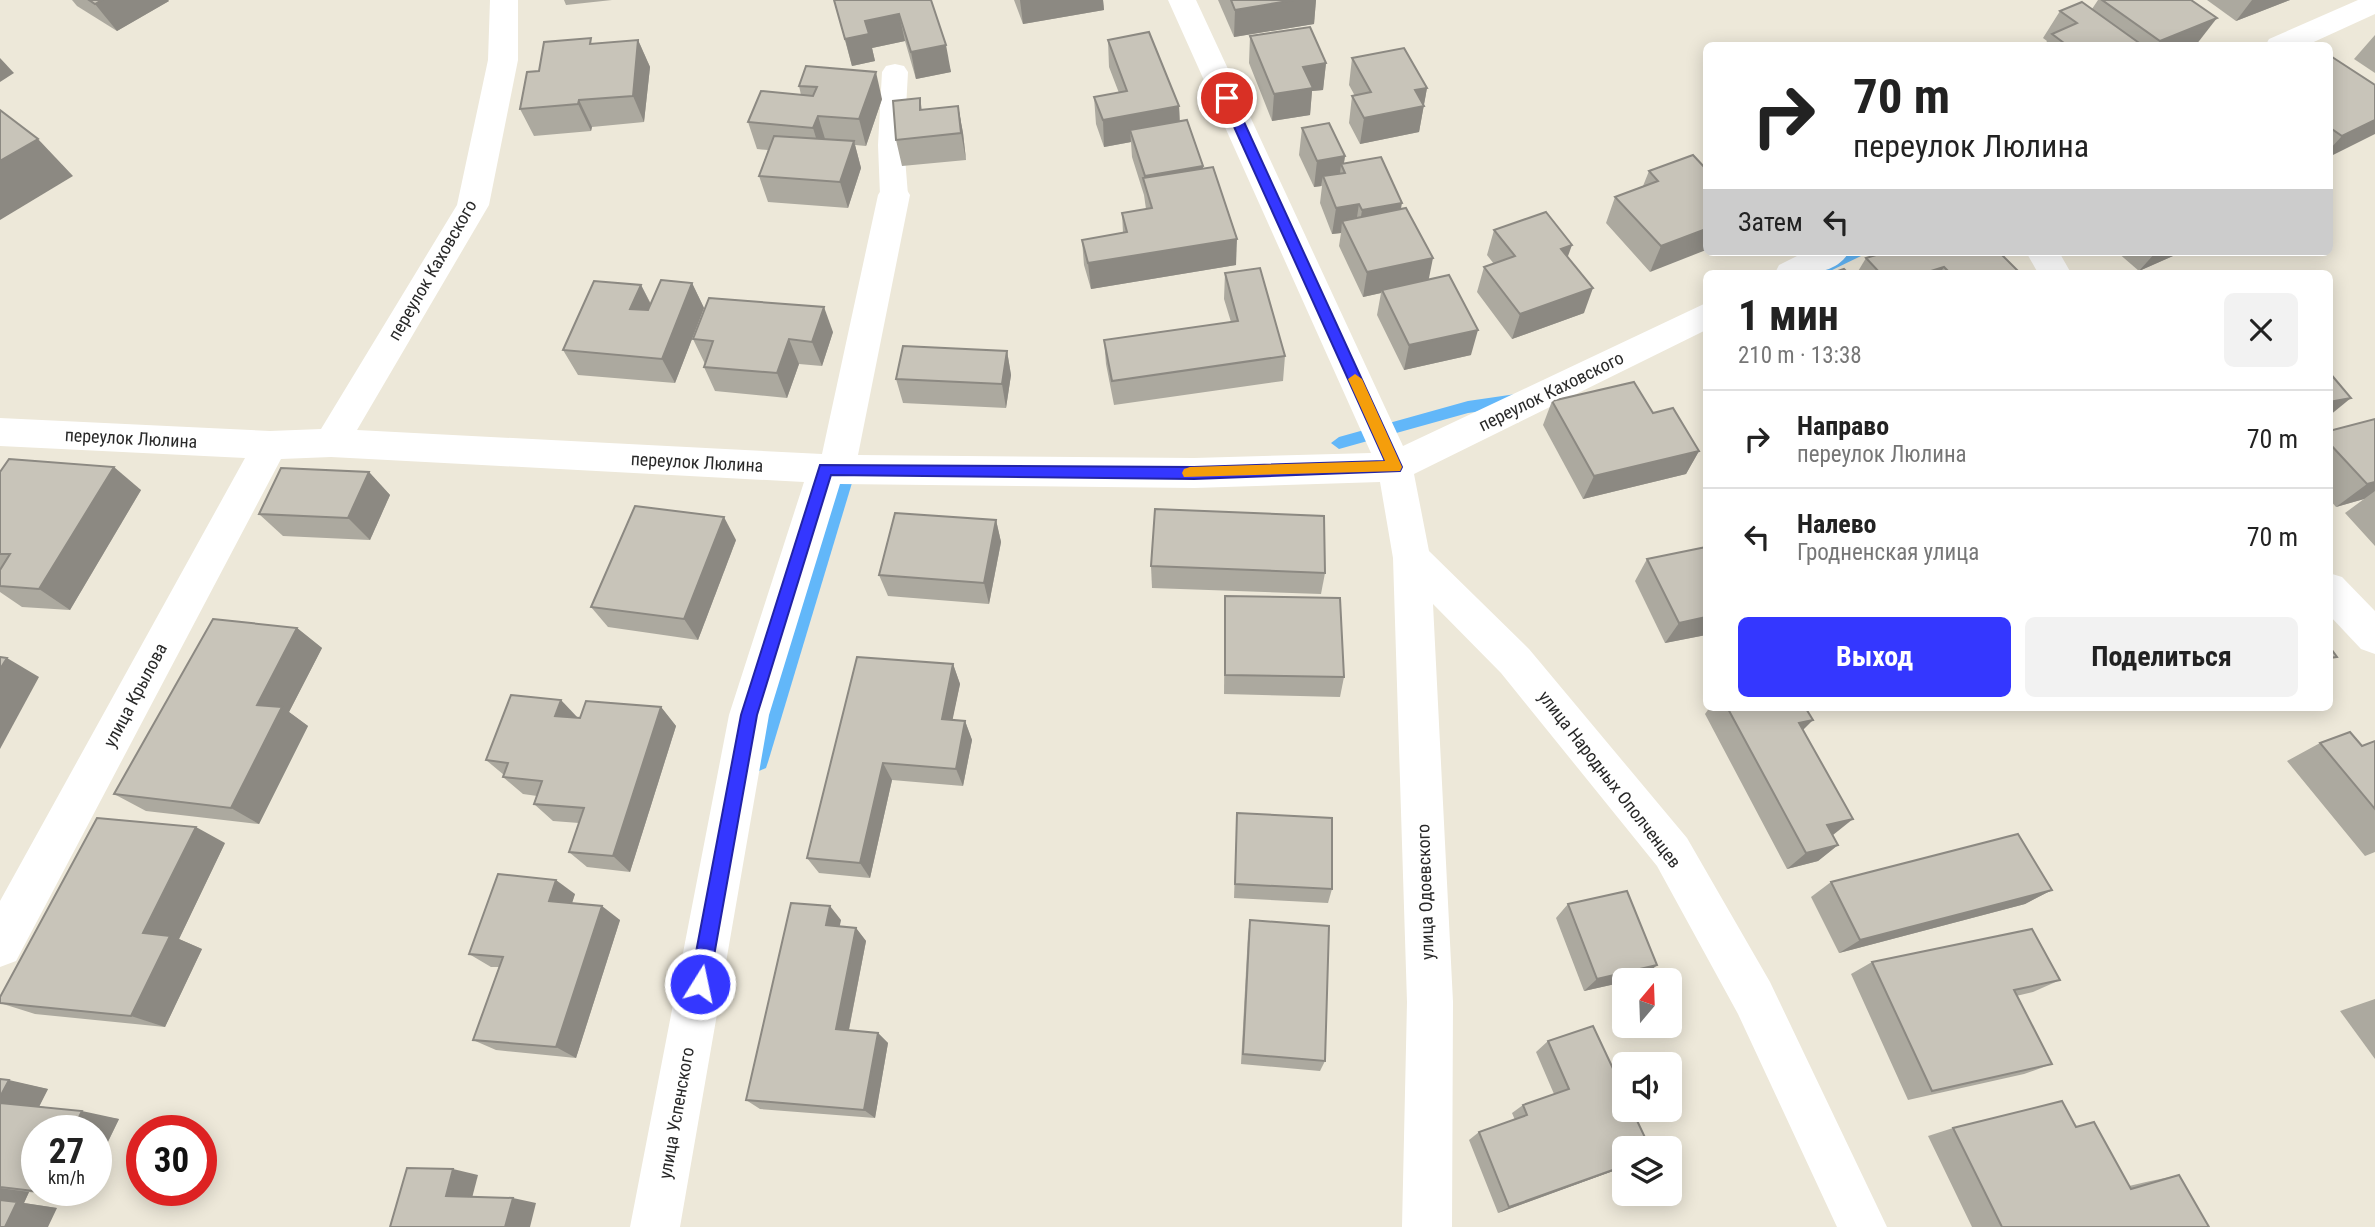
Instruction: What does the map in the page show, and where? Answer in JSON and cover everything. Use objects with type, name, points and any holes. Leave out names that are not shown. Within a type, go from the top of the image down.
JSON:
[{"type":"street","name":"переулок Каховского","points":[[331,443],[473,205],[503,60],[504,0]]},
{"type":"street","points":[[1182,0],[1395,467],[1412,558]]},
{"type":"street","points":[[2288,42],[2375,3]]},
{"type":"street","points":[[831,469],[894,195]]},
{"type":"street","points":[[1797,270],[1825,256]]},
{"type":"street","name":"переулок Каховского","points":[[1395,467],[1703,316]]},
{"type":"street","name":"переулок Люлина","points":[[0,432],[270,445],[331,443],[831,469],[1194,473],[1395,467]]},
{"type":"street","name":"улица Крылова","points":[[0,945],[270,445]]},
{"type":"street","name":"улица Успенского","points":[[655,1227],[749,715],[831,469]]},
{"type":"street","name":"улица Одоевского","points":[[1412,558],[1430,1002],[1427,1227]]},
{"type":"street","name":"улица Народных Ополченцев","points":[[1412,558],[1515,661],[1672,852],[1754,998],[1862,1227]]},
{"type":"street","points":[[2333,593],[2375,637]]},
{"type":"lane","points":[[894,195],[891,145],[895,72]]},
{"type":"building","points":[[834,0],[931,0],[946,45],[911,52],[899,14],[865,21],[869,34],[845,39]]},
{"type":"building","points":[[1231,0],[1294,0],[1235,10]]},
{"type":"building","points":[[2102,0],[2191,0],[2217,18],[2160,41]]},
{"type":"building","points":[[2082,2],[2138,42],[2063,42],[2052,34],[2077,23],[2060,11]]},
{"type":"building","points":[[1310,27],[1326,63],[1303,67],[1313,88],[1274,94],[1250,36]]},
{"type":"building","points":[[1149,32],[1179,106],[1103,120],[1094,97],[1127,91],[1108,40]]},
{"type":"building","points":[[591,38],[590,44],[638,40],[633,96],[579,100],[578,104],[520,109],[527,72],[539,71],[544,42]]},
{"type":"building","points":[[1404,48],[1427,88],[1415,90],[1424,106],[1364,118],[1352,96],[1371,92],[1352,58]]},
{"type":"building","points":[[2333,58],[2375,85],[2375,120],[2342,136],[2333,130]]},
{"type":"building","points":[[806,66],[876,72],[859,119],[818,116],[813,128],[748,122],[761,91],[813,96],[817,87],[799,86]]},
{"type":"building","points":[[920,98],[920,110],[958,106],[961,133],[896,140],[893,101]]},
{"type":"building","points":[[0,110],[38,139],[0,161]]},
{"type":"building","points":[[1187,120],[1203,166],[1145,176],[1130,130]]},
{"type":"building","points":[[1329,123],[1345,156],[1317,161],[1302,128]]},
{"type":"building","points":[[774,136],[854,141],[840,182],[759,176]]},
{"type":"building","points":[[1693,155],[1703,166],[1703,230],[1661,246],[1615,197],[1658,181],[1649,171]]},
{"type":"building","points":[[1381,157],[1402,203],[1362,210],[1359,204],[1336,208],[1323,176],[1345,173],[1341,164]]},
{"type":"building","points":[[1213,167],[1237,239],[1088,263],[1082,240],[1127,232],[1122,213],[1152,208],[1143,178]]},
{"type":"building","points":[[1406,208],[1433,258],[1367,272],[1342,221]]},
{"type":"building","points":[[1546,212],[1572,245],[1561,249],[1593,288],[1520,314],[1484,267],[1515,256],[1494,230]]},
{"type":"building","points":[[2003,256],[2017,270],[1947,270],[1944,267],[1934,270],[1877,270],[1866,258]]},
{"type":"building","points":[[1260,268],[1285,356],[1112,381],[1104,340],[1238,321],[1225,273]]},
{"type":"building","points":[[1449,275],[1478,330],[1409,345],[1382,290]]},
{"type":"building","points":[[661,280],[692,283],[662,359],[563,350],[594,281],[641,285],[630,309],[648,310]]},
{"type":"building","points":[[709,298],[824,307],[812,342],[789,339],[777,373],[704,367],[713,341],[693,339]]},
{"type":"building","points":[[903,346],[1007,351],[1002,384],[896,379]]},
{"type":"building","points":[[2333,377],[2351,398],[2333,401]]},
{"type":"building","points":[[1634,382],[1653,413],[1673,408],[1699,451],[1594,476],[1552,401]]},
{"type":"building","points":[[2375,419],[2375,482],[2367,484],[2333,447],[2333,430]]},
{"type":"building","points":[[9,459],[114,467],[39,589],[0,586],[0,570],[10,554],[0,554],[0,472]]},
{"type":"building","points":[[281,468],[369,472],[348,518],[259,514]]},
{"type":"building","points":[[635,506],[724,517],[684,619],[591,607]]},
{"type":"building","points":[[1155,509],[1324,516],[1325,573],[1151,566]]},
{"type":"building","points":[[895,513],[996,520],[984,583],[879,575]]},
{"type":"building","points":[[1703,548],[1703,618],[1679,623],[1647,559]]},
{"type":"building","points":[[1225,596],[1340,598],[1344,677],[1225,675]]},
{"type":"building","points":[[213,619],[297,628],[257,705],[282,707],[231,808],[114,794]]},
{"type":"building","points":[[0,657],[7,658],[0,669]]},
{"type":"building","points":[[857,657],[953,664],[942,719],[965,721],[956,769],[883,763],[860,863],[807,858]]},
{"type":"building","points":[[511,695],[561,700],[555,716],[580,718],[586,701],[661,707],[613,856],[569,852],[584,808],[534,804],[542,781],[503,777],[508,763],[486,760]]},
{"type":"building","points":[[1729,711],[1807,711],[1813,720],[1799,723],[1853,819],[1827,825],[1838,845],[1806,853]]},
{"type":"building","points":[[2350,732],[2362,746],[2375,741],[2375,809],[2320,743]]},
{"type":"building","points":[[1237,813],[1332,818],[1332,889],[1235,884]]},
{"type":"building","points":[[97,818],[196,827],[143,933],[170,936],[131,1016],[0,1003],[0,997]]},
{"type":"building","points":[[2018,834],[2052,890],[1860,940],[1831,882]]},
{"type":"building","points":[[498,874],[556,880],[549,901],[602,906],[556,1047],[473,1040],[503,957],[469,954]]},
{"type":"building","points":[[1627,891],[1657,965],[1644,968],[1612,968],[1612,976],[1597,979],[1568,904]]},
{"type":"building","points":[[791,903],[830,906],[826,925],[856,928],[836,1029],[878,1033],[864,1110],[746,1100]]},
{"type":"building","points":[[1250,920],[1329,926],[1325,1061],[1243,1054]]},
{"type":"building","points":[[2032,929],[2060,980],[2014,990],[2052,1064],[1932,1091],[1872,962]]},
{"type":"building","points":[[1593,1026],[1612,1066],[1612,1122],[1638,1122],[1644,1136],[1612,1136],[1612,1170],[1509,1207],[1479,1132],[1527,1115],[1523,1105],[1569,1089],[1548,1041]]},
{"type":"building","points":[[0,1079],[9,1080],[0,1097]]},
{"type":"building","points":[[2062,1101],[2076,1127],[2094,1122],[2131,1189],[2179,1175],[2209,1227],[2002,1227],[1953,1128]]},
{"type":"building","points":[[0,1103],[82,1111],[80,1115],[21,1115],[21,1190],[0,1187]]},
{"type":"building","points":[[407,1168],[453,1169],[446,1196],[513,1198],[505,1227],[390,1227]]},
{"type":"building","points":[[0,1200],[17,1202],[5,1227],[0,1227]]},
{"type":"waterway","points":[[1819,270],[1848,256]]},
{"type":"waterway","points":[[1339,443],[1468,407],[1516,400]]},
{"type":"waterway","points":[[759,762],[850,463]]},
{"type":"slow traffic","points":[[1190,473],[1395,467],[1355,379]]},
{"type":"route","points":[[700,984],[749,715],[826,469],[1194,473],[1395,467],[1227,98]]}]
